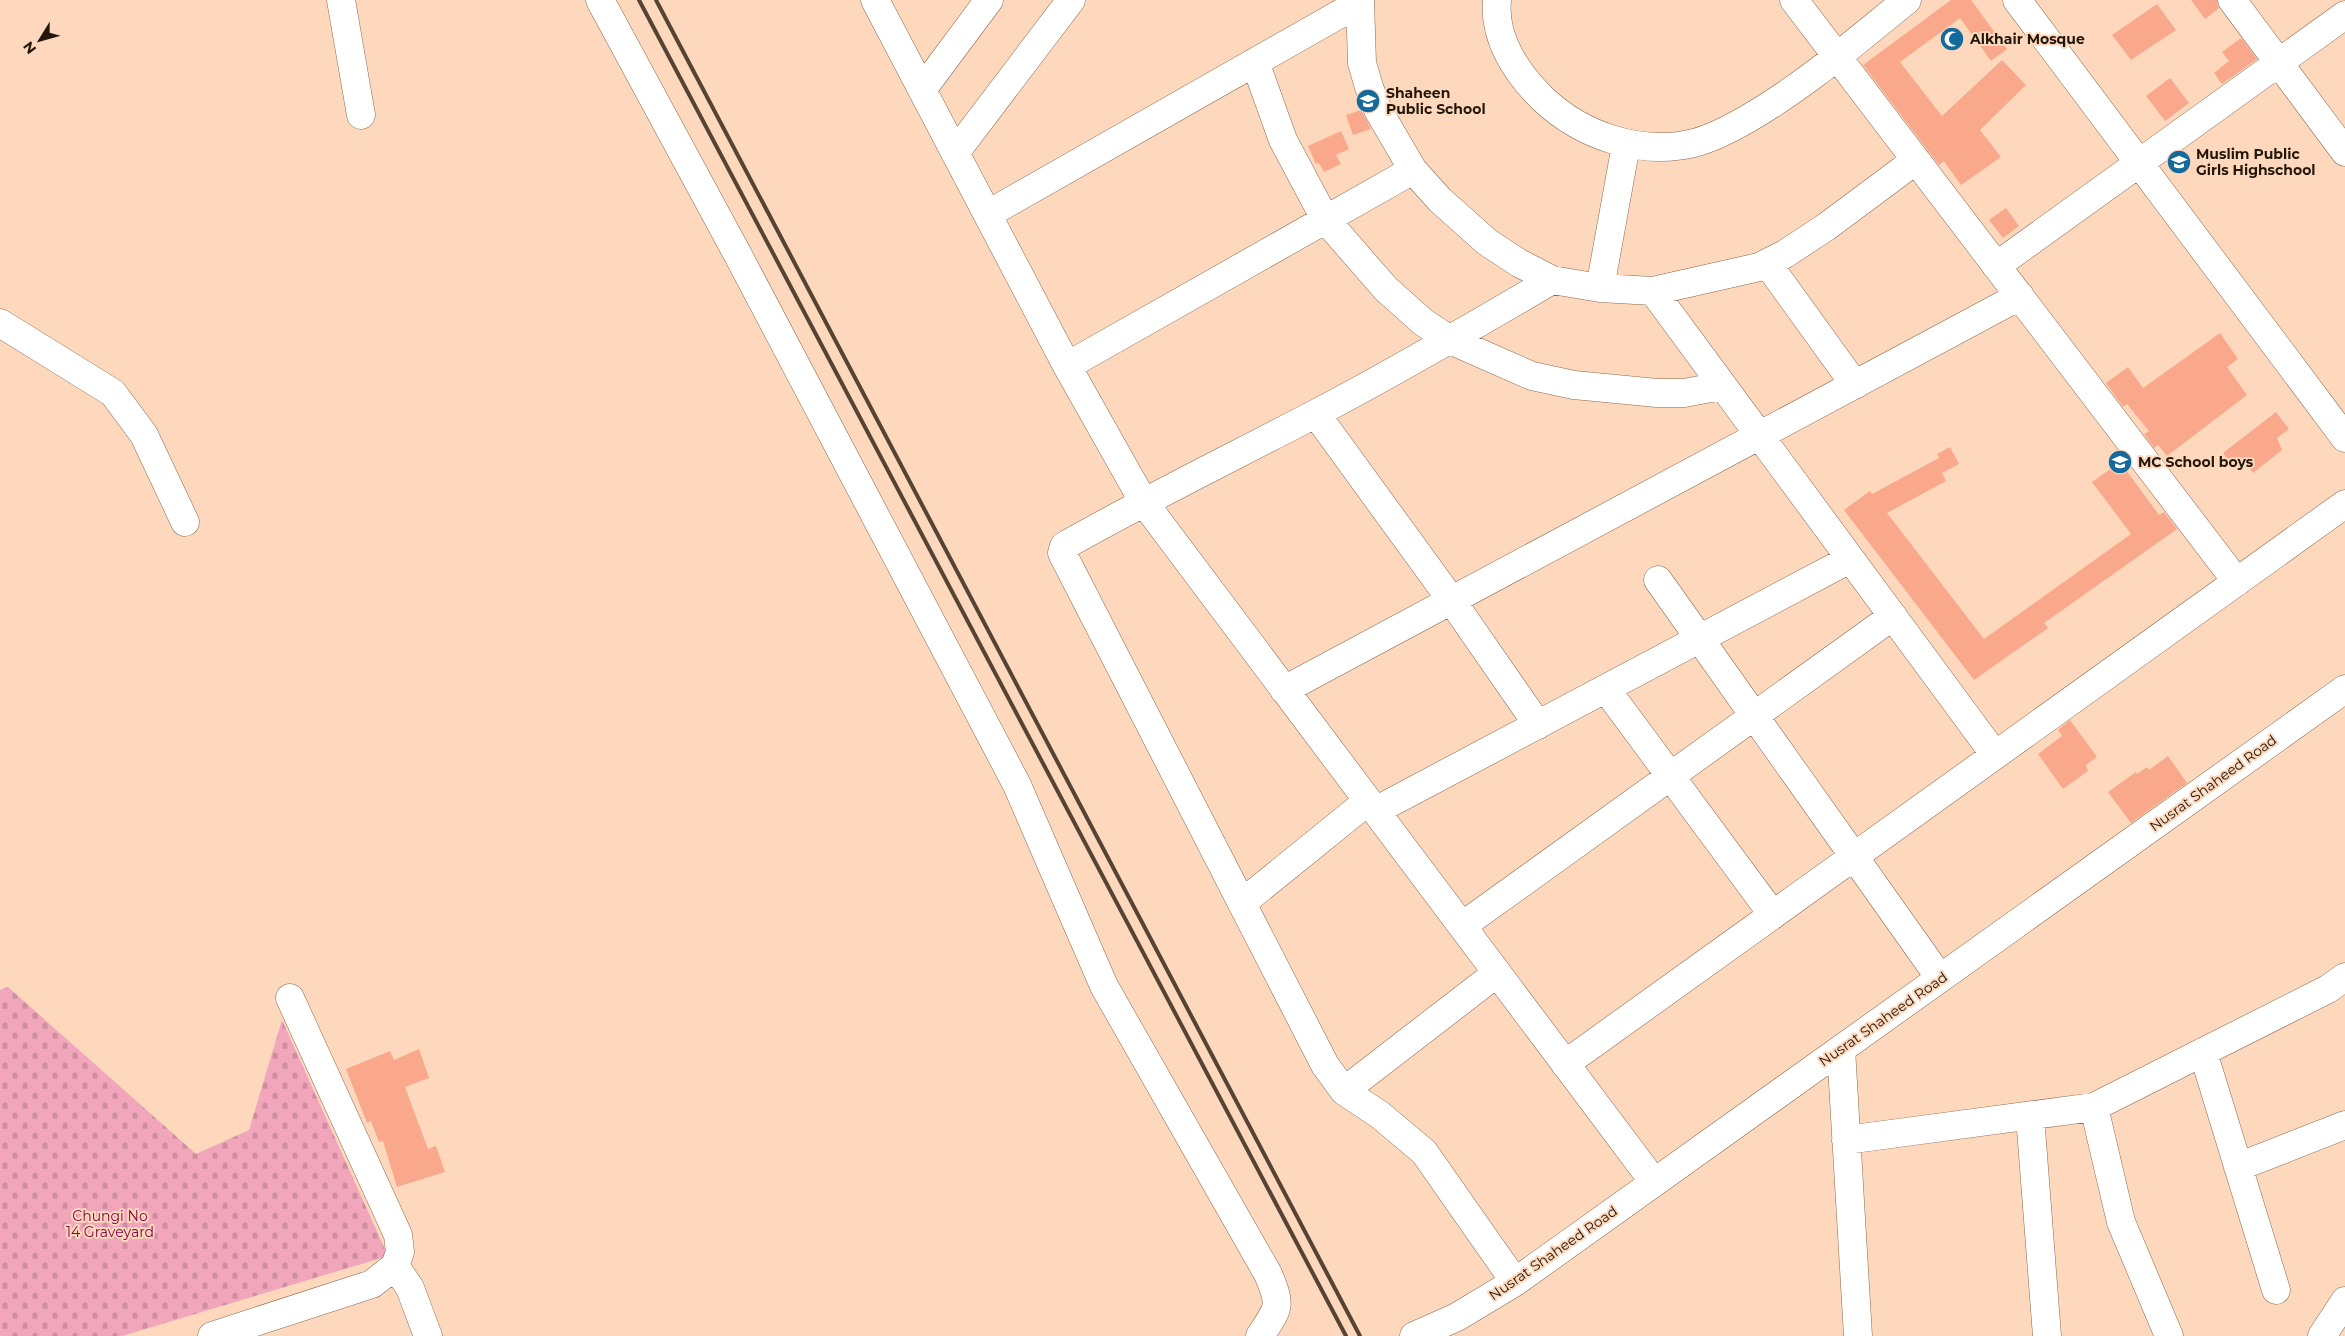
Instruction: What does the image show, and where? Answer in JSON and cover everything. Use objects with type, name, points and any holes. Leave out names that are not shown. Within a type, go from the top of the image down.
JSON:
[{"type":"street","points":[[341,0],[361,115]]},
{"type":"street","points":[[600,0],[739,256],[1017,785],[1104,986],[1268,1274],[1278,1297],[1275,1313],[1260,1336]]},
{"type":"street","points":[[875,0],[1067,366],[1143,501],[1654,1182]]},
{"type":"street","points":[[922,90],[989,0]]},
{"type":"street","points":[[955,152],[1071,0]]},
{"type":"street","points":[[1496,0],[1500,36],[1514,65],[1528,84],[1569,120],[1626,145],[1666,146],[1694,143],[1731,128],[1773,104],[1907,0]]},
{"type":"street","points":[[1794,0],[2237,582]]},
{"type":"street","points":[[2018,0],[2345,438]]},
{"type":"street","points":[[2232,0],[2345,152]]},
{"type":"street","points":[[988,214],[1359,2],[1362,63],[1368,87],[1378,110],[1413,170],[1440,200],[1487,242],[1519,263],[1552,280],[1600,288],[1653,291],[1720,277],[1767,263],[1785,254],[1826,227],[1916,160]]},
{"type":"street","points":[[1996,266],[2345,15]]},
{"type":"street","points":[[1255,62],[1283,140],[1325,220],[1386,289],[1423,322],[1450,340],[1532,376],[1574,385],[1657,393],[1684,393],[1722,386]]},
{"type":"street","points":[[1600,288],[1626,145]]},
{"type":"street","points":[[1067,366],[1413,170]]},
{"type":"street","points":[[1767,263],[1855,385]]},
{"type":"street","points":[[1515,1282],[1424,1152],[1380,1115],[1344,1091],[1325,1065],[1062,553],[1064,546],[1143,501],[1316,414],[1450,340],[1552,280]]},
{"type":"street","points":[[1653,291],[1995,755]]},
{"type":"street","points":[[1284,690],[2020,296]]},
{"type":"street","points":[[0,323],[113,393],[144,435],[185,522]]},
{"type":"street","points":[[1316,414],[1452,601],[1538,725]]},
{"type":"street","points":[[1566,1064],[2345,504]]},
{"type":"street","points":[[1242,903],[1372,806],[1538,725],[1850,559]]},
{"type":"street","points":[[1658,580],[1940,978]]},
{"type":"street","points":[[1462,926],[1892,616]]},
{"type":"street","points":[[1606,689],[1773,915]]},
{"type":"street","name":"Nusrat Shaheed Road","points":[[1414,1336],[1457,1317],[1515,1282],[1940,978],[2343,694]]},
{"type":"street","points":[[1344,1091],[1498,973]]},
{"type":"street","points":[[1846,1140],[2094,1107],[2328,988],[2345,977]]},
{"type":"street","points":[[212,1336],[372,1284],[395,1266],[400,1252],[398,1234],[290,998]]},
{"type":"street","points":[[1841,1049],[1858,1336]]},
{"type":"street","points":[[2203,1052],[2276,1290]]},
{"type":"street","points":[[2094,1107],[2121,1222],[2169,1336]]},
{"type":"street","points":[[2030,1116],[2047,1336]]},
{"type":"street","points":[[2238,1167],[2345,1125]]},
{"type":"street","points":[[395,1266],[410,1288],[428,1336]]},
{"type":"street","points":[[2322,1336],[2345,1301]]},
{"type":"green space","name":"Chungi No 14 Graveyard","points":[[8,987],[196,1154],[249,1130],[282,1020],[388,1256],[122,1336],[0,1336],[0,990]]},
{"type":"building","points":[[1951,0],[1971,0],[2007,49],[1991,61],[1960,18],[1900,62],[1942,116],[2002,60],[2026,85],[1980,130],[2001,157],[1961,185],[1944,161],[1939,165],[1863,65]]},
{"type":"building","points":[[2191,0],[2217,0],[2219,8],[2205,19]]},
{"type":"building","points":[[2157,4],[2176,30],[2131,60],[2112,35]]},
{"type":"building","points":[[2241,38],[2257,59],[2222,84],[2214,73],[2229,61],[2222,52]]},
{"type":"building","points":[[2170,78],[2189,103],[2165,121],[2146,96]]},
{"type":"building","points":[[1361,110],[1371,129],[1353,135],[1346,115]]},
{"type":"building","points":[[1341,131],[1349,149],[1336,155],[1341,164],[1324,172],[1319,163],[1316,164],[1308,146]]},
{"type":"building","points":[[2006,208],[2019,226],[2003,238],[1989,220]]},
{"type":"building","points":[[2220,333],[2238,359],[2227,367],[2247,395],[2167,456],[2158,445],[2154,448],[2144,434],[2149,431],[2127,404],[2123,407],[2106,383],[2128,367],[2143,388]]},
{"type":"building","points":[[2276,412],[2289,429],[2277,438],[2282,450],[2253,473],[2243,460],[2234,467],[2223,453]]},
{"type":"building","points":[[1950,447],[1959,464],[1942,473],[1946,481],[1887,513],[1984,639],[2131,534],[2092,482],[2120,462],[2159,515],[2164,512],[2177,529],[2044,623],[2048,628],[1974,680],[1844,510],[1870,491],[1872,494],[1939,458],[1937,454]]},
{"type":"building","points":[[2070,720],[2097,757],[2086,765],[2088,771],[2063,789],[2038,754],[2062,736],[2058,730]]},
{"type":"building","points":[[2168,756],[2187,783],[2131,823],[2108,792],[2136,772],[2137,774],[2147,767],[2149,770]]},
{"type":"building","points":[[419,1049],[429,1078],[405,1087],[428,1149],[436,1146],[445,1172],[397,1187],[383,1141],[379,1142],[371,1121],[367,1123],[346,1069],[390,1051],[394,1060]]},
{"type":"railway","points":[[639,0],[1346,1336]]},
{"type":"railway","points":[[656,0],[1360,1336]]},
{"type":"place","name":"Alkhair Mosque","points":[[1952,39]]},
{"type":"place","name":"Shaheen Public School","points":[[1368,101]]},
{"type":"place","name":"Muslim Public Girls Highschool","points":[[2179,162]]},
{"type":"place","name":"MC School boys","points":[[2120,462]]}]
